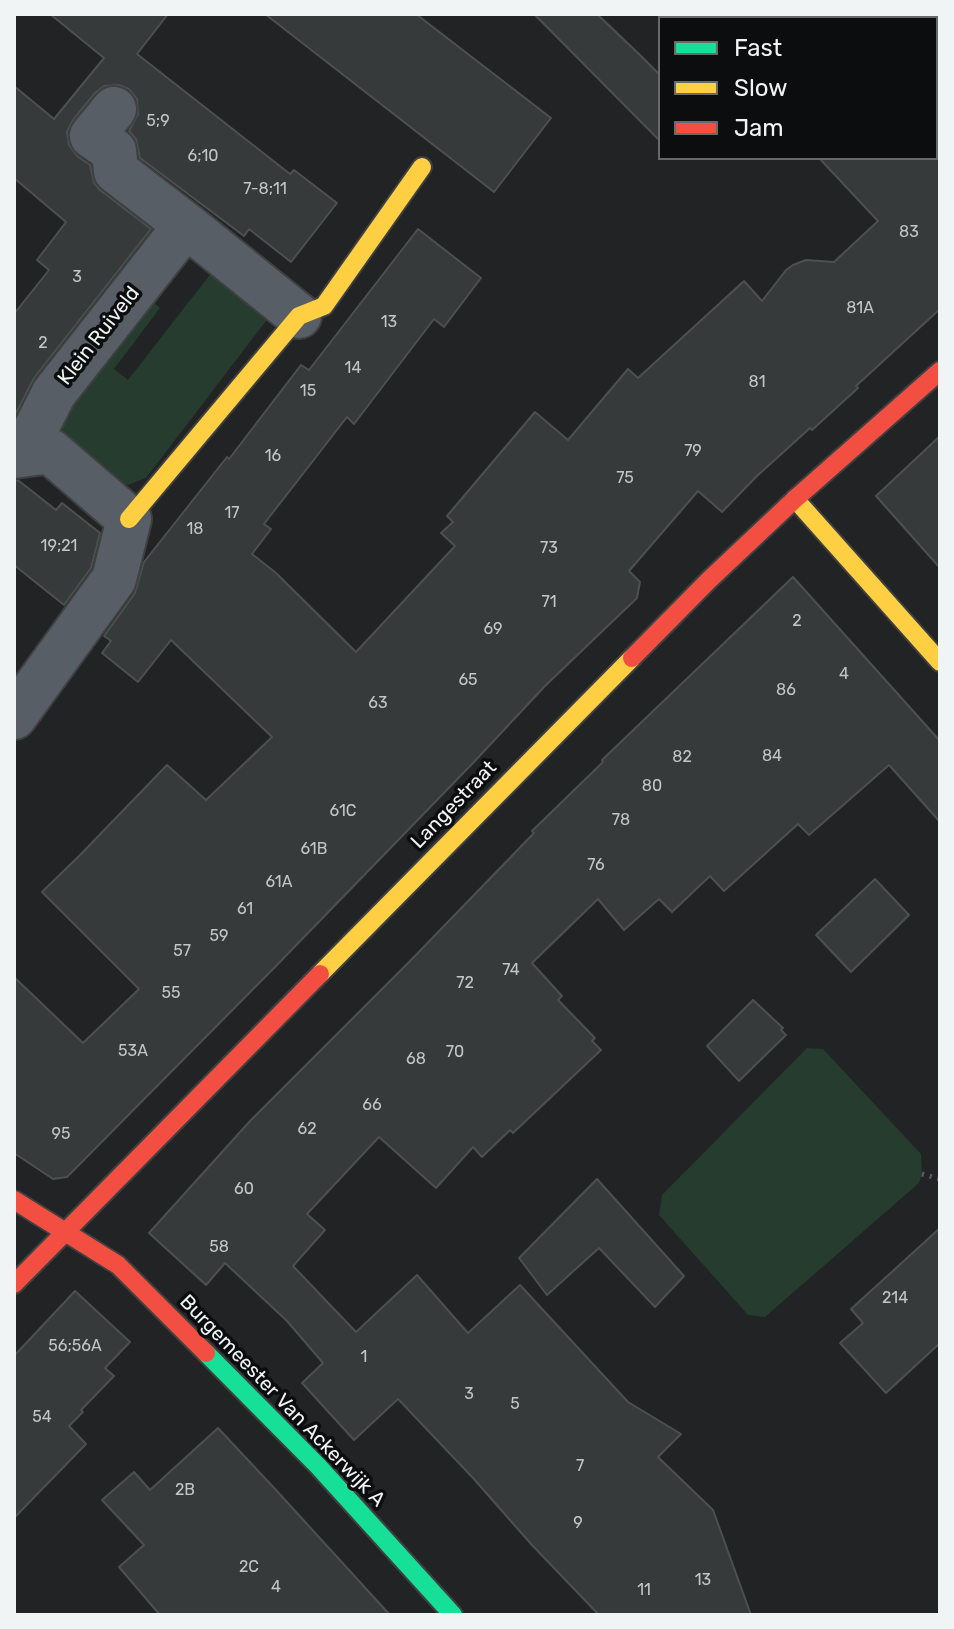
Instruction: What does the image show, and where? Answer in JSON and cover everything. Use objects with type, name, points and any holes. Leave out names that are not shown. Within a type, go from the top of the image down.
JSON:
[{"type":"street","points":[[114,109],[92,136],[114,151],[116,171],[299,316]]},
{"type":"street","points":[[14,717],[114,579],[129,519],[299,316],[324,306],[422,167]]},
{"type":"street","name":"Klein Ruiveld","points":[[18,455],[54,393],[186,225]]},
{"type":"street","name":"Langestraat","points":[[14,1284],[709,580],[940,371]]},
{"type":"street","name":"Klein Ruiveld","points":[[18,455],[50,451],[129,519]]},
{"type":"street","points":[[795,499],[940,662]]},
{"type":"street","name":"Burgemeester Van Ackerwijk A","points":[[14,1200],[118,1265],[318,1466],[453,1615]]},
{"type":"path","points":[[922,1174],[940,1179]]},
{"type":"green space","points":[[212,272],[269,317],[146,478],[128,485],[115,481],[51,427],[148,297],[160,308],[114,369],[128,380]]},
{"type":"green space","points":[[807,1048],[823,1049],[921,1154],[922,1174],[919,1183],[765,1317],[748,1315],[659,1215],[662,1195]]},
{"type":"building","points":[[50,14],[168,14],[137,54],[290,174],[294,170],[337,203],[291,262],[249,229],[244,236],[140,158],[136,139],[129,131],[138,114],[137,99],[129,89],[119,85],[104,86],[73,120],[67,132],[69,145],[77,156],[90,165],[94,183],[100,190],[151,229],[34,378],[14,417],[14,314],[49,270],[37,260],[66,222],[14,178],[14,86],[54,119],[104,58]]},
{"type":"building","points":[[265,14],[416,14],[551,118],[494,192]]},
{"type":"building","points":[[534,14],[597,14],[658,73],[658,139]]},
{"type":"building","points":[[940,158],[940,309],[812,430],[810,428],[757,476],[722,512],[698,491],[629,571],[640,582],[637,598],[545,686],[276,966],[67,1177],[53,1179],[14,1153],[14,977],[83,1043],[139,989],[42,892],[167,765],[206,800],[272,737],[171,640],[138,682],[102,653],[111,641],[104,636],[135,593],[144,562],[301,365],[309,370],[418,229],[481,278],[444,327],[434,319],[354,424],[347,417],[264,524],[271,529],[252,554],[276,573],[356,652],[455,546],[441,533],[453,522],[447,516],[535,412],[568,440],[628,369],[638,378],[744,281],[762,301],[793,265],[806,260],[834,262],[878,221],[821,160]]},
{"type":"building","points":[[940,436],[940,568],[876,496]]},
{"type":"building","points":[[14,480],[56,510],[62,503],[100,533],[91,568],[64,605],[14,565]]},
{"type":"building","points":[[793,577],[940,741],[940,822],[889,765],[809,835],[798,824],[724,891],[710,876],[672,912],[659,899],[624,930],[598,899],[532,963],[562,996],[558,1000],[595,1038],[592,1041],[601,1050],[513,1133],[510,1130],[482,1157],[473,1147],[436,1188],[379,1137],[307,1214],[325,1230],[293,1266],[356,1332],[417,1275],[468,1333],[520,1285],[628,1402],[681,1434],[658,1457],[713,1510],[751,1615],[599,1615],[398,1399],[354,1440],[302,1383],[323,1363],[287,1321],[225,1263],[206,1285],[149,1233],[250,1121],[412,959],[534,833],[532,831]]},
{"type":"building","points":[[875,879],[909,915],[851,972],[816,935]]},
{"type":"building","points":[[753,1000],[783,1028],[781,1030],[786,1035],[739,1081],[707,1046]]},
{"type":"building","points":[[597,1179],[684,1276],[655,1307],[599,1248],[547,1295],[519,1258]]},
{"type":"building","points":[[940,1228],[940,1343],[886,1393],[840,1343],[863,1323],[851,1309]]},
{"type":"building","points":[[75,1291],[130,1342],[105,1368],[114,1376],[69,1426],[86,1444],[14,1518],[14,1356]]},
{"type":"building","points":[[218,1428],[390,1615],[160,1615],[119,1567],[144,1545],[102,1500],[134,1472],[150,1490]]},
{"type":"traffic: fast","points":[[206,1353],[318,1466],[453,1615]]},
{"type":"traffic: slow","points":[[129,519],[299,316],[324,306],[422,167]]},
{"type":"traffic: slow","points":[[795,499],[940,662]]},
{"type":"traffic: slow","points":[[320,974],[632,658]]},
{"type":"traffic: jam","points":[[632,658],[795,499],[940,371]]},
{"type":"traffic: jam","points":[[14,1284],[320,974]]},
{"type":"traffic: jam","points":[[14,1200],[118,1265],[206,1353]]}]
